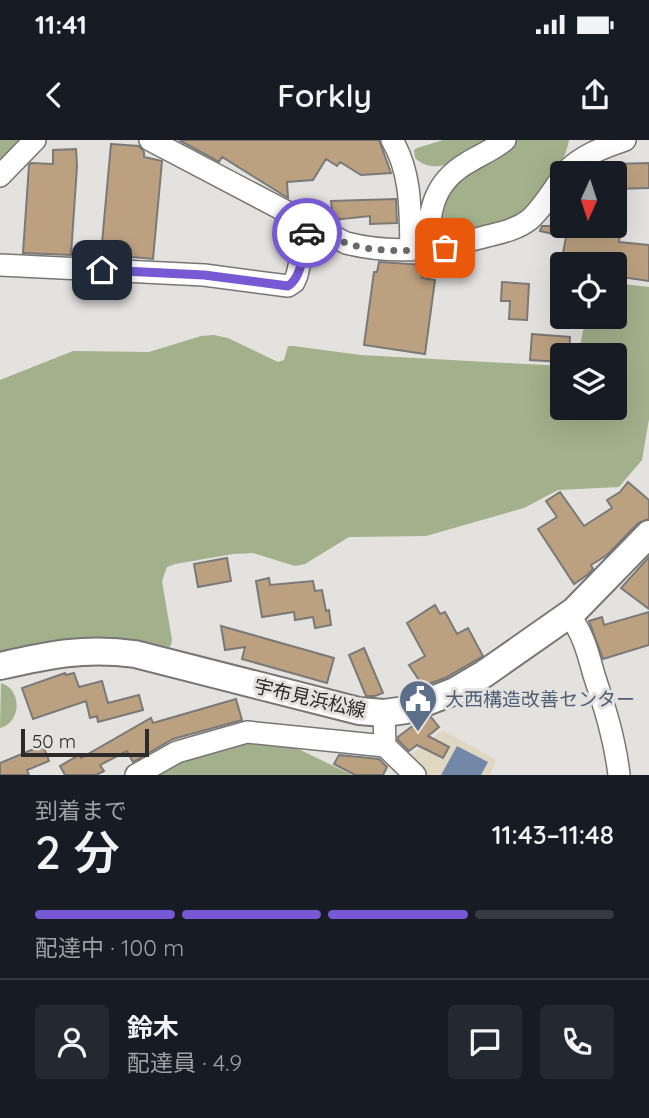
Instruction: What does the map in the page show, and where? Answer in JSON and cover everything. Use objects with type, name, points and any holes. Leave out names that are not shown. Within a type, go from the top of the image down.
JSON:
[{"type":"main road","name":"宇布見浜松線","points":[[0,666],[65,652],[112,651],[135,654],[359,711],[384,713],[406,710],[455,691],[569,615],[649,534]]},
{"type":"street","points":[[0,176],[35,140]]},
{"type":"street","points":[[150,140],[346,243],[360,246],[419,250],[445,248],[520,225],[550,194]]},
{"type":"street","points":[[392,140],[405,167],[419,250]]},
{"type":"street","points":[[419,250],[431,206],[445,181],[455,171],[505,140]]},
{"type":"street","points":[[580,161],[625,140]]},
{"type":"street","points":[[0,265],[204,275],[288,286],[294,282],[297,275],[309,223]]},
{"type":"street","points":[[569,615],[580,629],[610,724],[619,775]]},
{"type":"street","points":[[384,713],[385,746]]},
{"type":"street","points":[[135,775],[177,752],[247,732],[385,746],[415,775]]},
{"type":"shaded area","points":[[443,730],[496,760],[490,775],[427,775],[408,757]]},
{"type":"green space","points":[[0,140],[28,140],[0,169]]},
{"type":"green space","points":[[443,140],[493,140],[444,165],[424,164],[415,158],[414,150],[417,148]]},
{"type":"green space","points":[[517,140],[569,140],[562,161],[550,161],[550,182],[541,196],[515,219],[468,231],[441,227],[438,217],[451,186]]},
{"type":"green space","points":[[627,284],[649,287],[649,419],[642,460],[619,487],[558,490],[524,508],[426,536],[349,537],[305,564],[295,566],[253,553],[175,564],[167,567],[162,581],[172,640],[167,649],[0,655],[0,380],[73,351],[149,352],[201,336],[214,335],[228,338],[278,362],[284,360],[288,346],[293,346],[361,355],[550,365],[550,420],[627,420],[627,343],[581,343],[583,329],[627,329]]},
{"type":"green space","points":[[1,683],[13,692],[17,706],[12,719],[0,728]]},
{"type":"green space","points":[[230,742],[288,744],[352,775],[145,775]]},
{"type":"water","points":[[457,746],[488,762],[481,775],[441,775]]},
{"type":"building","points":[[179,140],[379,140],[391,173],[361,175],[340,162],[337,166],[326,159],[313,180],[287,182],[288,198],[222,157],[219,162]]},
{"type":"building","points":[[111,144],[139,146],[144,157],[162,161],[153,259],[101,254]]},
{"type":"building","points":[[76,149],[71,255],[23,253],[29,165],[53,164],[53,150]]},
{"type":"building","points":[[649,163],[649,188],[627,189],[627,164]]},
{"type":"building","points":[[396,199],[397,223],[370,224],[370,216],[333,220],[331,201]]},
{"type":"building","points":[[542,226],[550,226],[550,233],[540,231]]},
{"type":"building","points":[[566,238],[620,238],[619,242],[649,245],[649,281],[627,278],[627,252],[563,252]]},
{"type":"building","points":[[379,262],[424,265],[422,278],[435,280],[425,354],[364,345],[374,272],[377,272]]},
{"type":"building","points":[[502,282],[529,284],[527,320],[509,319],[510,301],[501,301]]},
{"type":"building","points":[[532,334],[570,337],[570,343],[550,343],[550,361],[530,360]]},
{"type":"building","points":[[628,482],[649,500],[649,519],[638,523],[607,555],[591,565],[593,569],[587,575],[574,584],[538,529],[557,517],[546,501],[560,492],[584,526],[612,508],[607,500],[620,492]]},
{"type":"building","points":[[649,557],[649,609],[621,588]]},
{"type":"building","points":[[227,558],[231,581],[198,587],[194,564]]},
{"type":"building","points":[[269,578],[270,585],[313,581],[315,591],[322,590],[331,625],[315,628],[313,617],[295,620],[294,612],[262,617],[256,581]]},
{"type":"building","points":[[435,605],[440,614],[445,612],[457,634],[468,628],[483,656],[445,678],[423,686],[409,665],[425,656],[407,623]]},
{"type":"building","points":[[649,612],[649,645],[603,659],[589,621],[602,617],[604,625]]},
{"type":"building","points":[[221,626],[334,658],[327,683],[242,659],[245,647],[225,650]]},
{"type":"building","points":[[364,648],[383,693],[375,696],[366,696],[349,655]]},
{"type":"building","points":[[65,673],[74,673],[79,687],[102,681],[108,703],[139,695],[143,710],[98,722],[97,716],[90,718],[86,701],[33,719],[22,688]]},
{"type":"building","points":[[236,699],[242,720],[173,739],[133,762],[127,751],[100,765],[104,771],[96,775],[65,775],[60,766],[79,755],[81,758],[151,718],[153,723]]},
{"type":"building","name":"大西構造改善センター","points":[[431,717],[439,727],[428,736],[449,747],[443,758],[417,745],[409,751],[398,740],[398,737],[415,724]]},
{"type":"building","points":[[43,745],[49,761],[27,770],[29,775],[0,775],[0,763]]},
{"type":"building","points":[[339,755],[379,759],[387,767],[383,775],[355,775],[334,764]]},
{"type":"way so far","points":[[307,233],[309,223],[346,243],[360,246],[426,250],[445,248]]},
{"type":"place","name":"大西構造改善センター","points":[[418,733]]},
{"type":"route","points":[[102,270],[204,275],[288,286],[294,282],[297,275],[307,233]]}]
